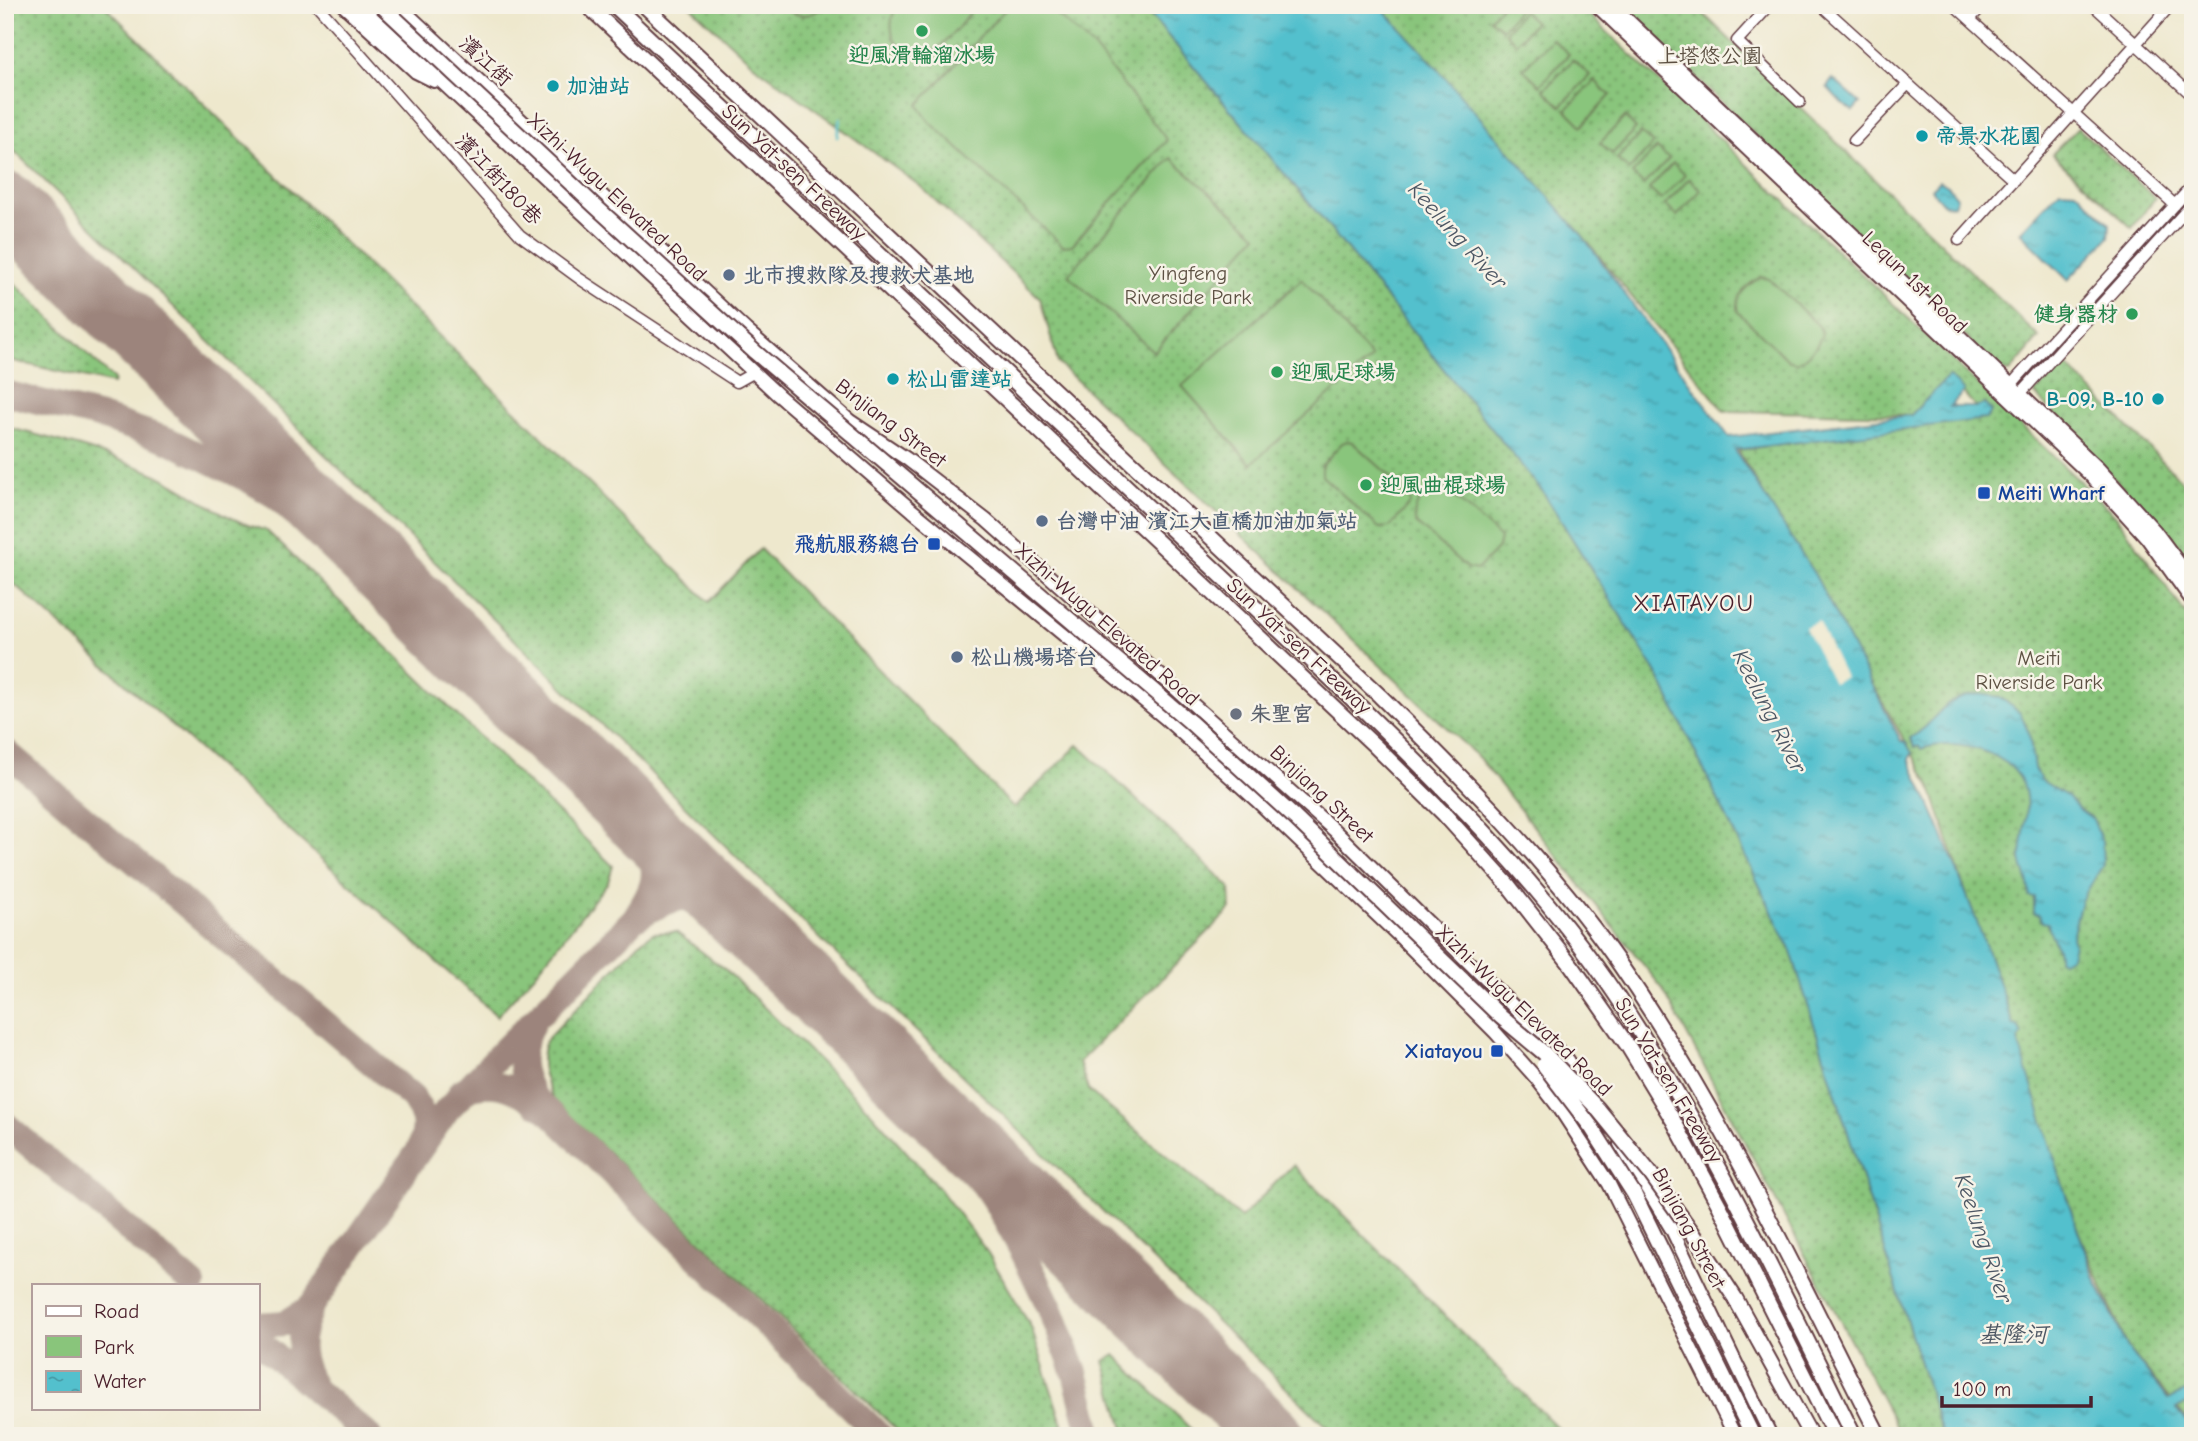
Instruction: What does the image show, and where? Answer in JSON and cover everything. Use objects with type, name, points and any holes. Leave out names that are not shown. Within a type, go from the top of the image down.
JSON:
[{"type":"highway","name":"Xizhi-Wugu Elevated Road","points":[[381,5],[755,352],[1190,722],[1304,827],[1501,1017],[1553,1062],[1597,1108],[1650,1173],[1692,1232],[1735,1298],[1811,1436]]},
{"type":"highway","name":"Sun Yat-sen Freeway","points":[[587,5],[1375,746],[1444,814],[1509,886],[1572,966],[1628,1046],[1673,1121],[1726,1219],[1835,1436]]},
{"type":"highway","name":"Sun Yat-sen Freeway","points":[[614,5],[1427,770],[1506,854],[1574,937],[1615,993],[1662,1067],[1742,1210],[1854,1436]]},
{"type":"highway","points":[[644,5],[1380,696],[1480,796],[1553,877],[1614,957],[1666,1033],[1716,1119],[1879,1436]]},
{"type":"highway","points":[[1501,1017],[1548,1070],[1585,1118],[1634,1194],[1753,1436]]},
{"type":"main road","points":[[343,5],[416,72],[449,89]]},
{"type":"main road","points":[[359,5],[753,373],[913,511],[1165,718],[1256,800],[1495,1032],[1529,1070],[1578,1134],[1609,1184],[1735,1436]]},
{"type":"main road","name":"濱江街","points":[[398,5],[518,115]]},
{"type":"main road","name":"Binjiang Street","points":[[407,5],[493,87],[518,115],[756,339],[850,421],[938,482],[996,528],[1326,823],[1568,1060],[1672,1230],[1771,1436]]},
{"type":"main road","name":"Lequn 1st Road","points":[[1596,5],[2098,468],[2155,531],[2193,582]]},
{"type":"main road","name":"Lequn 1st Road","points":[[1612,5],[2013,392],[2147,538],[2193,602]]},
{"type":"main road","points":[[913,511],[938,482]]},
{"type":"main road","points":[[1609,1184],[1634,1168]]},
{"type":"street","name":"濱江街180巷","points":[[317,5],[520,235],[580,279],[737,382],[753,373]]},
{"type":"street","points":[[1770,5],[1737,41],[1800,102]]},
{"type":"street","points":[[1954,5],[2175,205]]},
{"type":"street","points":[[1970,19],[1983,5]]},
{"type":"street","points":[[2093,5],[2193,96]]},
{"type":"street","points":[[1959,240],[2171,5]]},
{"type":"street","points":[[1827,7],[2014,180]]},
{"type":"street","points":[[1854,141],[1908,84]]},
{"type":"street","points":[[2013,392],[2193,185]]},
{"type":"street","points":[[2013,392],[2193,203]]},
{"type":"green space","points":[[5,5],[104,5],[709,602],[760,549],[1014,808],[1078,745],[1230,887],[1231,909],[1079,1062],[1088,1090],[1241,1218],[1293,1165],[1566,1436],[1336,1436],[834,952],[5,142]]},
{"type":"green space","name":"Yingfeng Riverside Park","points":[[689,5],[1142,5],[1320,216],[1543,492],[1659,677],[1791,951],[1943,1436],[1902,1436],[1662,988],[1479,758],[1058,363],[1040,298],[920,186],[754,65]]},
{"type":"green space","points":[[781,5],[826,5],[815,12],[798,15]]},
{"type":"green space","name":"迎風滑輪溜冰場","points":[[898,5],[976,5],[942,44],[930,52],[919,54],[902,49],[892,34],[893,14]]},
{"type":"green space","points":[[1009,5],[1046,5],[1093,47],[1167,140],[1072,245],[1063,246],[929,121],[918,105]]},
{"type":"green space","name":"Meiti Riverside Park","points":[[1373,5],[1579,5],[2115,515],[2193,624],[2193,1427],[2128,1348],[2078,1231],[1930,785],[1738,450],[1985,418],[1949,376],[1911,415],[1724,411],[1582,235]]},
{"type":"green space","points":[[1502,5],[1517,5],[1520,8],[1502,29],[1490,19]]},
{"type":"green space","name":"上塔悠公園","points":[[1620,5],[1694,5],[2039,337],[2010,372],[2001,371]]},
{"type":"green space","points":[[1523,11],[1535,22],[1516,43],[1505,32]]},
{"type":"green space","points":[[1552,39],[1569,54],[1540,85],[1523,69]]},
{"type":"green space","points":[[1573,60],[1590,75],[1561,106],[1544,90]]},
{"type":"green space","points":[[1595,80],[1611,95],[1582,126],[1566,110]]},
{"type":"green space","points":[[1625,117],[1636,129],[1612,154],[1600,143]]},
{"type":"green space","points":[[2078,128],[2155,198],[2132,228],[2052,154]]},
{"type":"green space","points":[[1641,133],[1653,144],[1629,170],[1617,159]]},
{"type":"green space","points":[[1657,148],[1669,159],[1644,185],[1632,174]]},
{"type":"green space","points":[[1171,158],[1257,235],[1154,352],[1068,275]]},
{"type":"green space","points":[[1673,163],[1685,175],[1661,200],[1649,189]]},
{"type":"green space","points":[[1689,179],[1701,190],[1677,216],[1665,205]]},
{"type":"green space","points":[[5,274],[114,380],[113,384],[5,359]]},
{"type":"green space","points":[[1761,277],[1769,279],[1819,326],[1822,334],[1818,343],[1796,363],[1788,360],[1738,312],[1740,296],[1751,283]]},
{"type":"green space","name":"迎風足球場","points":[[1302,279],[1372,358],[1251,464],[1182,386]]},
{"type":"green space","points":[[2065,364],[2180,479],[2193,497],[2193,576],[2150,517],[2034,393]]},
{"type":"green space","points":[[5,427],[81,447],[137,466],[239,521],[266,530],[613,866],[608,882],[535,974],[497,1016],[5,576]]},
{"type":"green space","name":"迎風曲棍球場","points":[[1347,441],[1352,442],[1410,494],[1410,504],[1390,527],[1379,528],[1322,476],[1322,465]]},
{"type":"green space","name":"迎風曲棍球場","points":[[1436,487],[1446,489],[1500,538],[1498,548],[1477,570],[1467,568],[1416,523],[1416,507],[1427,493]]},
{"type":"green space","points":[[676,932],[727,971],[867,1108],[938,1187],[988,1253],[1031,1327],[1066,1436],[903,1436],[553,1099],[543,1070],[542,1056],[546,1040],[639,943],[653,933]]},
{"type":"green space","points":[[1115,1355],[1198,1436],[1126,1436],[1104,1361]]},
{"type":"water","name":"基隆河","points":[[1142,5],[1379,5],[1582,235],[1729,437],[1911,415],[1949,376],[1964,391],[1950,407],[1977,407],[1984,404],[1992,411],[1986,419],[1735,450],[1815,575],[1901,741],[1906,742],[1912,753],[1909,759],[1965,890],[2013,1025],[2018,1026],[2022,1035],[2018,1041],[2069,1205],[2096,1281],[2128,1348],[2168,1399],[2193,1389],[2193,1402],[2176,1408],[2193,1428],[2193,1436],[1943,1436],[1791,951],[1659,677],[1543,492],[1320,216]]},
{"type":"water","points":[[1833,79],[1860,103],[1853,111],[1827,87]]},
{"type":"water","points":[[1939,181],[1948,186],[1957,197],[1954,205],[1944,204],[1932,191]]},
{"type":"water","points":[[2060,190],[2076,191],[2110,224],[2109,237],[2068,280],[2020,232]]},
{"type":"water","points":[[1978,694],[2000,697],[2020,713],[2029,733],[2034,768],[2041,780],[2068,797],[2093,819],[2102,842],[2103,865],[2081,901],[2072,937],[2074,944],[2071,956],[2062,961],[2058,959],[2048,923],[2042,922],[2039,915],[2034,914],[2034,897],[2029,896],[2021,856],[2026,799],[2020,778],[2010,766],[1982,751],[1950,745],[1921,749],[1919,746],[1914,747],[1910,738],[1920,732],[1945,706]]},
{"type":"pier","points":[[1818,621],[1845,677],[1833,683],[1805,627]]},
{"type":"waterway","points":[[837,137],[840,118]]},
{"type":"taxiway","points":[[5,393],[98,416],[168,440],[249,480],[304,513],[400,588],[647,840],[653,864],[653,882],[634,919]]},
{"type":"taxiway","points":[[5,751],[413,1098],[424,1122],[420,1148]]},
{"type":"taxiway","points":[[315,1390],[305,1368],[301,1349],[303,1330],[311,1307],[447,1110],[633,920],[666,902],[701,897],[898,1072],[966,1158],[996,1203],[1051,1310],[1075,1373],[1091,1436]]},
{"type":"taxiway","points":[[532,1024],[522,1052],[522,1069],[533,1096],[880,1436]]},
{"type":"taxiway","points":[[461,1091],[482,1085],[501,1086],[520,1093],[538,1105]]},
{"type":"taxiway","points":[[5,1124],[192,1284]]},
{"type":"taxiway","points":[[259,1325],[286,1323],[311,1307]]},
{"type":"taxiway","points":[[259,1342],[369,1436]]},
{"type":"runway","points":[[5,204],[1271,1436]]},
{"type":"place","name":"迎風滑輪溜冰場","points":[[922,31]]},
{"type":"place","name":"加油站","points":[[553,86]]},
{"type":"place","name":"帝景水花園","points":[[1922,136]]},
{"type":"place","name":"北市搜救隊及搜救犬基地","points":[[729,275]]},
{"type":"place","name":"健身器材","points":[[2132,314]]},
{"type":"place","name":"迎風足球場","points":[[1277,372]]},
{"type":"place","name":"松山雷達站","points":[[893,379]]},
{"type":"place","name":"B-09, B-10","points":[[2158,399]]},
{"type":"place","name":"迎風曲棍球場","points":[[1366,485]]},
{"type":"place","name":"Meiti Wharf","points":[[1984,493]]},
{"type":"place","name":"台灣中油 濱江大直橋加油加氣站","points":[[1042,521]]},
{"type":"place","name":"飛航服務總台","points":[[934,544]]},
{"type":"place","name":"松山機場塔台","points":[[957,657]]},
{"type":"place","name":"朱聖宮","points":[[1236,714]]},
{"type":"place","name":"Xiatayou","points":[[1497,1051]]},
{"type":"district","name":"XIATAYOU","points":[[1694,603]]},
{"type":"water label","name":"Keelung River","points":[[1458,235]]},
{"type":"water label","name":"Keelung River","points":[[1770,711]]},
{"type":"water label","name":"Keelung River","points":[[1984,1238]]}]
